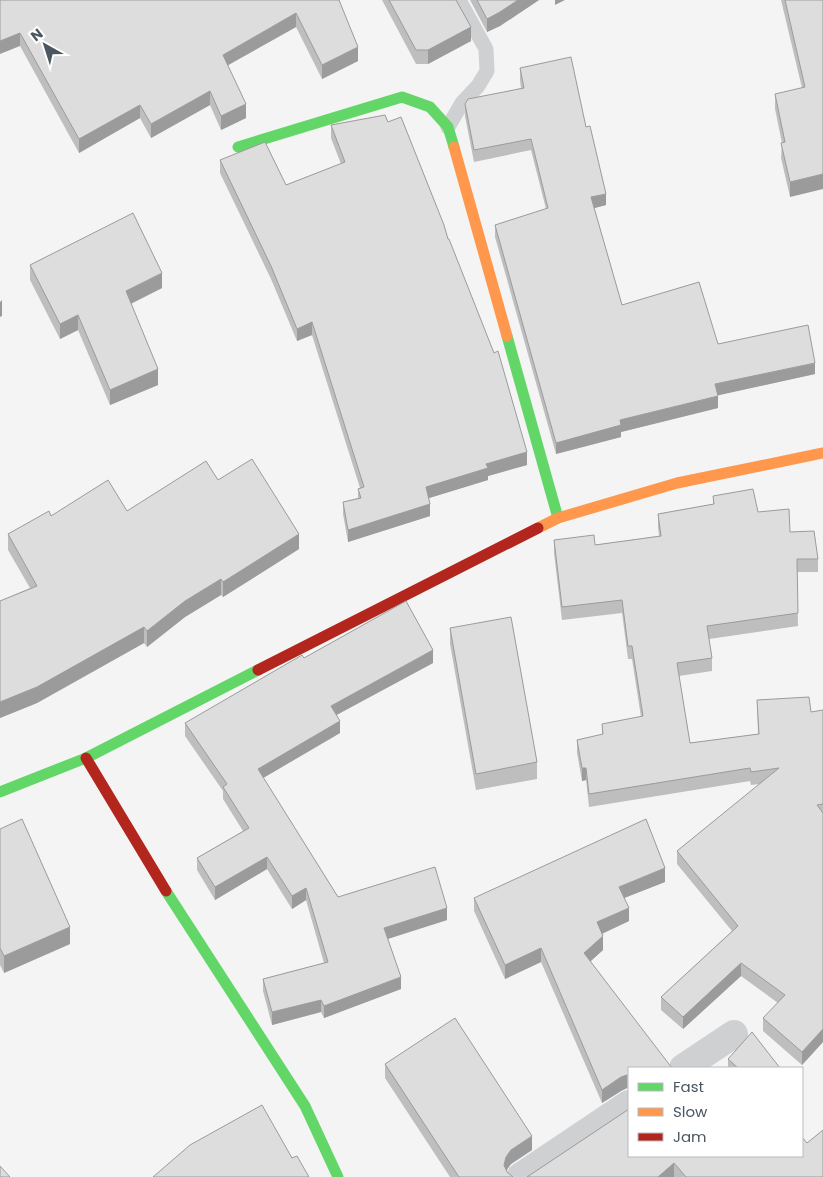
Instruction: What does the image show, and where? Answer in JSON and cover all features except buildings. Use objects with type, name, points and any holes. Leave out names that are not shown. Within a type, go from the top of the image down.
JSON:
[{"type":"street","points":[[238,147],[402,97],[430,107],[448,127],[558,518]]},
{"type":"street","points":[[0,792],[86,758],[558,518],[677,483],[823,453]]},
{"type":"street","points":[[86,758],[165,889],[305,1106],[338,1177]]},
{"type":"street","points":[[684,1067],[734,1034]]},
{"type":"street","points":[[520,1177],[628,1105]]},
{"type":"lane","points":[[448,127],[462,103],[478,86],[487,71],[486,49],[459,0]]},
{"type":"traffic: fast","points":[[238,147],[402,97],[430,107],[448,127],[454,147]]},
{"type":"traffic: fast","points":[[507,336],[558,518]]},
{"type":"traffic: fast","points":[[0,792],[86,758],[258,670]]},
{"type":"traffic: fast","points":[[166,891],[305,1106],[338,1177]]},
{"type":"traffic: slow","points":[[454,147],[507,336]]},
{"type":"traffic: slow","points":[[538,528],[558,518],[677,483],[823,453]]},
{"type":"traffic: jam","points":[[258,670],[538,528]]},
{"type":"traffic: jam","points":[[86,758],[166,891]]}]
